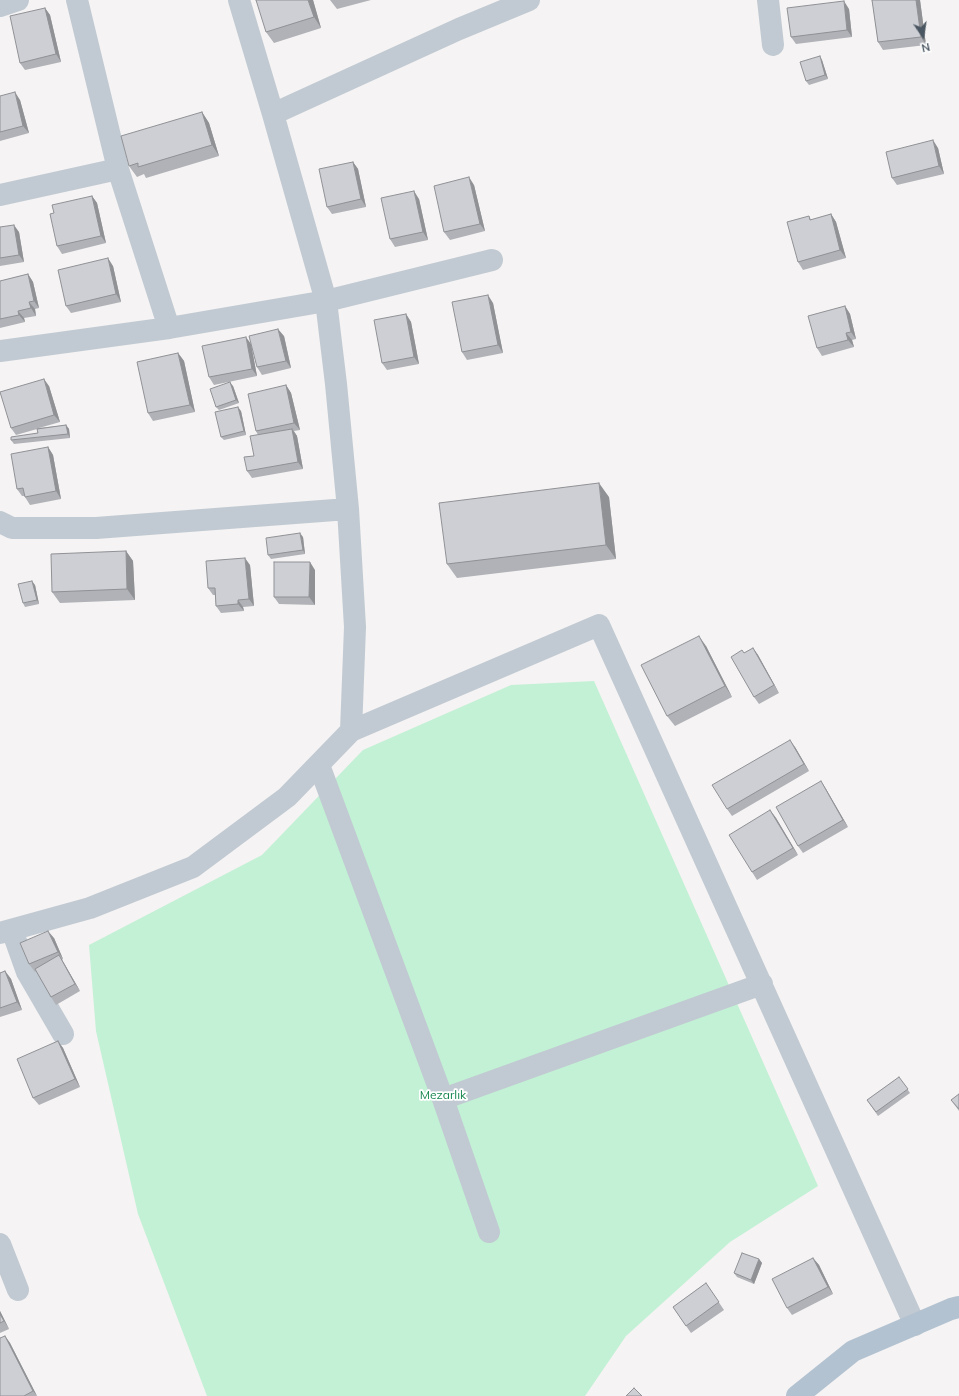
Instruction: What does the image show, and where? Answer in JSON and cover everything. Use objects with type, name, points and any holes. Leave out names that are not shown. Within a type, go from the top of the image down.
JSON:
[{"type":"main road","points":[[797,1396],[853,1351],[951,1309],[959,1307]]},
{"type":"street","points":[[0,6],[18,0]]},
{"type":"street","points":[[77,0],[118,169],[169,328]]},
{"type":"street","points":[[239,0],[326,300],[348,509],[355,627],[351,731]]},
{"type":"street","points":[[273,114],[529,0]]},
{"type":"street","points":[[768,0],[773,45]]},
{"type":"street","points":[[0,195],[118,169]]},
{"type":"street","points":[[0,350],[169,328],[326,300],[492,260]]},
{"type":"street","points":[[0,522],[12,528],[96,528],[348,509]]},
{"type":"street","points":[[63,1034],[27,972],[6,931],[90,908],[193,867],[287,797],[351,731],[599,625],[915,1325]]},
{"type":"street","points":[[319,764],[443,1098],[489,1232]]},
{"type":"street","points":[[443,1098],[762,984]]},
{"type":"street","points":[[0,1244],[18,1290]]},
{"type":"green space","name":"Mezarlık","points":[[594,681],[818,1186],[730,1242],[626,1336],[585,1396],[207,1396],[138,1214],[96,1031],[89,945],[262,855],[363,750],[511,685]]},
{"type":"building","points":[[256,0],[308,0],[314,17],[266,32]]},
{"type":"building","points":[[872,0],[916,0],[921,37],[878,42]]},
{"type":"building","points":[[844,1],[847,30],[791,37],[787,8]]},
{"type":"building","points":[[45,8],[56,54],[20,63],[10,16]]},
{"type":"building","points":[[820,56],[825,75],[806,81],[800,62]]},
{"type":"building","points":[[15,92],[23,126],[0,132],[0,96]]},
{"type":"building","points":[[202,112],[212,145],[138,167],[138,163],[129,166],[121,136]]},
{"type":"building","points":[[933,140],[939,166],[892,178],[886,152]]},
{"type":"building","points":[[353,162],[361,199],[327,207],[319,169]]},
{"type":"building","points":[[469,177],[480,224],[444,232],[434,186]]},
{"type":"building","points":[[414,191],[423,232],[390,239],[381,198]]},
{"type":"building","points":[[92,196],[101,236],[57,246],[50,214],[54,213],[52,205]]},
{"type":"building","points":[[831,214],[840,250],[798,262],[787,222],[809,216],[810,220]]},
{"type":"building","points":[[14,225],[19,255],[0,258],[0,227]]},
{"type":"building","points":[[108,258],[116,294],[66,306],[58,270]]},
{"type":"building","points":[[28,274],[34,301],[29,302],[31,308],[18,311],[19,315],[0,319],[0,281]]},
{"type":"building","points":[[488,295],[498,345],[462,352],[452,302]]},
{"type":"building","points":[[845,306],[851,332],[846,333],[848,340],[817,348],[808,316]]},
{"type":"building","points":[[406,314],[414,357],[382,363],[374,320]]},
{"type":"building","points":[[278,329],[286,361],[257,367],[249,336]]},
{"type":"building","points":[[246,337],[252,369],[209,377],[202,346]]},
{"type":"building","points":[[178,353],[190,405],[148,413],[137,362]]},
{"type":"building","points":[[44,379],[54,415],[11,428],[0,392]]},
{"type":"building","points":[[230,382],[236,400],[216,407],[210,389]]},
{"type":"building","points":[[286,385],[294,423],[256,431],[248,394]]},
{"type":"building","points":[[238,407],[244,431],[221,437],[215,412]]},
{"type":"building","points":[[66,425],[68,434],[11,440],[11,437],[38,433],[37,429]]},
{"type":"building","points":[[292,429],[298,462],[247,471],[244,457],[254,456],[250,436]]},
{"type":"building","points":[[48,447],[56,491],[25,497],[23,488],[17,489],[11,454]]},
{"type":"building","points":[[599,483],[606,545],[447,564],[439,503]]},
{"type":"building","points":[[300,533],[303,550],[268,555],[266,538]]},
{"type":"building","points":[[126,551],[127,589],[52,592],[51,554]]},
{"type":"building","points":[[245,558],[249,599],[238,600],[238,604],[216,606],[215,588],[208,588],[206,561]]},
{"type":"building","points":[[274,562],[310,562],[309,597],[274,597]]},
{"type":"building","points":[[32,581],[37,600],[23,603],[18,584]]},
{"type":"building","points":[[699,636],[725,686],[667,716],[641,665]]},
{"type":"building","points":[[753,648],[774,685],[754,697],[731,657],[742,650],[744,653]]},
{"type":"building","points":[[790,740],[804,764],[727,809],[712,785]]},
{"type":"building","points":[[821,781],[843,820],[798,846],[776,807]]},
{"type":"building","points":[[770,810],[793,848],[752,872],[729,835]]},
{"type":"building","points":[[48,931],[58,952],[29,964],[20,943]]},
{"type":"building","points":[[59,955],[75,984],[51,997],[35,969]]},
{"type":"building","points":[[5,971],[17,1002],[0,1008],[0,973]]},
{"type":"building","points":[[58,1041],[75,1079],[33,1098],[17,1059]]},
{"type":"building","points":[[899,1077],[908,1089],[876,1112],[867,1100]]},
{"type":"building","points":[[959,1094],[959,1109],[951,1100]]},
{"type":"building","points":[[742,1253],[759,1259],[751,1280],[734,1273]]},
{"type":"building","points":[[813,1258],[828,1287],[787,1308],[772,1279]]},
{"type":"building","points":[[706,1283],[719,1302],[686,1326],[673,1307]]},
{"type":"building","points":[[0,1314],[4,1321],[0,1323]]},
{"type":"building","points":[[5,1336],[33,1391],[24,1396],[0,1396],[0,1338]]},
{"type":"building","points":[[634,1388],[642,1396],[626,1396]]}]
